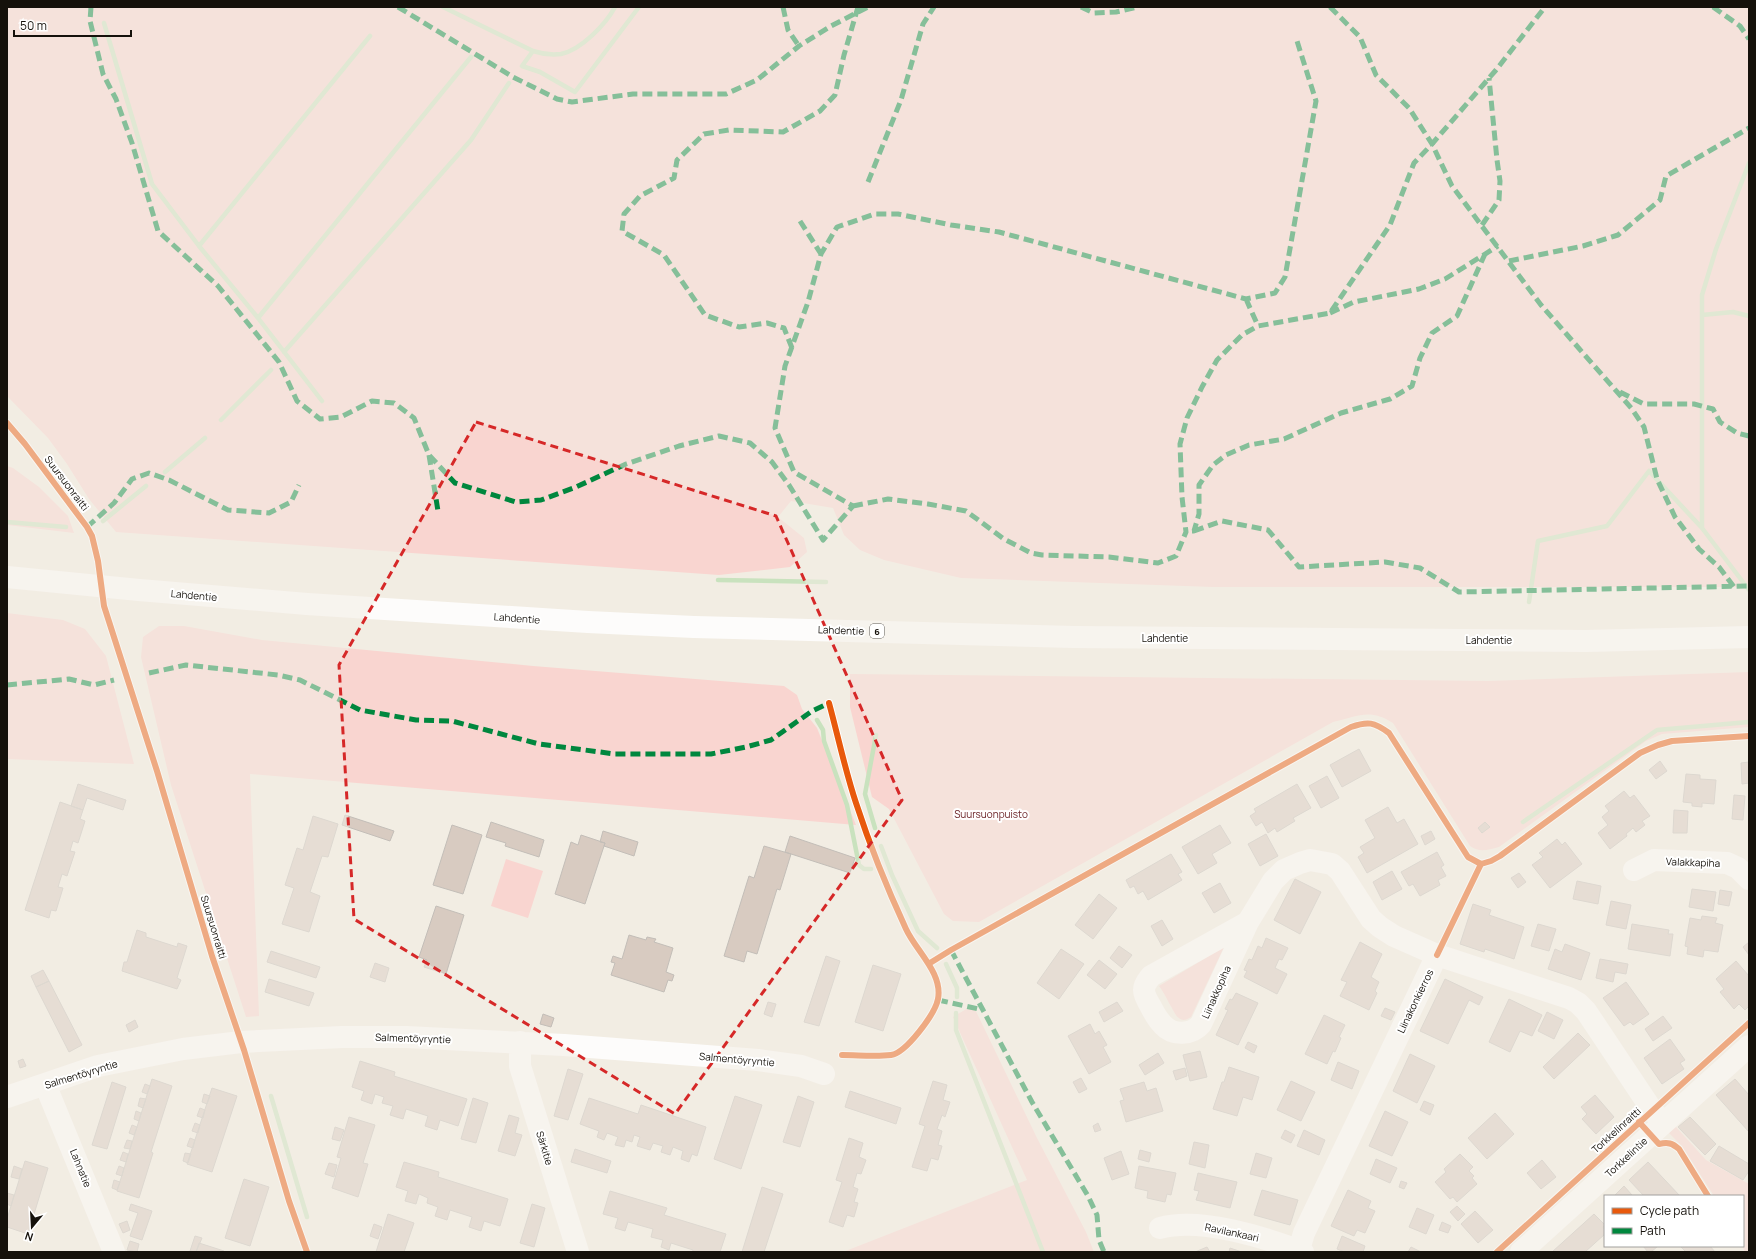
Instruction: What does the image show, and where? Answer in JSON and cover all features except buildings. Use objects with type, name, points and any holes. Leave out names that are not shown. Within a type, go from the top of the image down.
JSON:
[{"type":"main road","name":"Lahdentie","points":[[7,577],[307,604],[588,622],[694,627],[1090,637],[1586,641],[1749,637]]},
{"type":"main road","name":"Valakkapiha","points":[[1634,870],[1654,860],[1727,863],[1738,868],[1749,879]]},
{"type":"main road","name":"Liinakkopiha","points":[[1248,922],[1151,976],[1146,983],[1144,991],[1147,1000],[1163,1025],[1169,1030],[1180,1033],[1197,1029],[1201,1024],[1248,922],[1273,880],[1284,870],[1305,862],[1322,861],[1332,864],[1340,871],[1371,919],[1380,927],[1394,936],[1437,955]]},
{"type":"main road","points":[[1437,955],[1569,998],[1578,1003],[1586,1011],[1652,1110],[1663,1123]]},
{"type":"main road","name":"Liinakonkierros","points":[[1301,1251],[1304,1233],[1437,955]]},
{"type":"main road","name":"Salmentöyryntie","points":[[7,1097],[98,1066],[183,1049],[227,1043],[342,1037],[406,1037],[520,1042],[758,1060],[801,1066],[824,1074]]},
{"type":"main road","name":"Särkitie","points":[[520,1042],[520,1066],[578,1252]]},
{"type":"main road","name":"Torkkelintie","points":[[1521,1252],[1749,1046]]},
{"type":"main road","name":"Lahnatie","points":[[45,1084],[82,1170],[114,1252]]},
{"type":"main road","name":"Ravilankaari","points":[[1160,1228],[1179,1224],[1212,1227],[1268,1240],[1301,1251]]},
{"type":"highlighted area","points":[[476,422],[776,516],[902,800],[675,1114],[354,919],[339,665]]},
{"type":"green space","points":[[7,7],[1749,7],[1749,587],[1213,587],[961,578],[884,560],[860,550],[844,535],[833,508],[791,501],[778,517],[804,538],[807,552],[790,567],[719,575],[116,532],[89,499],[67,464],[48,438],[7,396]]},
{"type":"green space","points":[[7,466],[13,468],[39,487],[68,516],[74,533],[7,525]]},
{"type":"green space","points":[[7,613],[63,620],[85,629],[106,656],[134,764],[7,759]]},
{"type":"green space","points":[[159,626],[184,626],[262,640],[533,666],[784,686],[797,695],[802,709],[817,728],[856,825],[250,774],[259,1016],[246,1017],[171,785],[141,657],[143,637]]},
{"type":"green space","name":"Suursuonpuisto","points":[[1749,672],[1749,727],[1662,734],[1646,741],[1499,847],[1487,850],[1477,850],[1470,846],[1393,723],[1385,718],[1377,716],[1357,716],[1333,722],[979,922],[953,921],[944,914],[889,809],[872,797],[850,707],[850,674],[1488,681]]},
{"type":"green space","points":[[506,859],[543,871],[528,918],[491,906]]},
{"type":"green space","points":[[1224,947],[1191,1017],[1183,1020],[1180,1019],[1175,1014],[1159,986]]},
{"type":"green space","points":[[973,1005],[1037,1138],[1086,1232],[1094,1252],[843,1252],[1027,1180],[953,1017]]},
{"type":"green space","points":[[1676,1127],[1706,1160],[1749,1184],[1749,1252],[1745,1252],[1742,1247],[1744,1247],[1744,1195],[1713,1195],[1682,1146],[1669,1133]]},
{"type":"waterway","points":[[443,7],[533,51]]},
{"type":"waterway","points":[[615,7],[606,21],[585,42],[569,52],[561,54],[547,54],[533,51],[522,66],[540,72],[575,92],[639,7]]},
{"type":"waterway","points":[[104,23],[152,184],[199,246]]},
{"type":"waterway","points":[[322,401],[258,318],[199,246],[370,36]]},
{"type":"waterway","points":[[258,318],[471,57]]},
{"type":"waterway","points":[[284,352],[471,140],[509,83]]},
{"type":"waterway","points":[[1702,528],[1702,295],[1716,249],[1749,163]]},
{"type":"waterway","points":[[1702,315],[1733,312],[1749,316]]},
{"type":"waterway","points":[[221,420],[271,370]]},
{"type":"waterway","points":[[165,472],[205,438]]},
{"type":"waterway","points":[[1529,602],[1538,541],[1607,526],[1649,471],[1702,528],[1749,590]]},
{"type":"waterway","points":[[103,521],[146,486]]},
{"type":"waterway","points":[[7,522],[66,527]]},
{"type":"waterway","points":[[718,580],[826,582]]},
{"type":"waterway","points":[[817,720],[823,730],[824,741],[847,805],[859,865],[864,869],[871,869]]},
{"type":"waterway","points":[[1523,822],[1657,730],[1749,722]]},
{"type":"waterway","points":[[875,828],[865,794],[876,735]]},
{"type":"waterway","points":[[881,846],[892,875],[918,931],[937,948]]},
{"type":"waterway","points":[[946,964],[957,988],[957,997]]},
{"type":"waterway","points":[[956,1013],[956,1030],[1043,1252]]},
{"type":"waterway","points":[[271,1096],[307,1217]]},
{"type":"marked path","points":[[91,7],[90,21],[103,74],[116,99],[132,143],[158,231],[218,286],[279,362],[297,401],[320,419],[341,417],[372,401],[394,403],[414,418],[429,455],[455,483],[516,502],[541,500],[576,487],[626,464],[679,446],[719,436],[750,443],[772,462],[789,485],[823,540],[853,506],[794,472],[775,428],[785,366],[808,302],[821,254],[837,227],[875,214],[898,214],[951,225],[999,232],[1246,299],[1275,293],[1285,277],[1316,101],[1297,41]]},
{"type":"marked path","points":[[398,7],[513,77],[557,99],[572,102],[633,94],[726,94],[757,80],[799,46],[831,26],[868,7]]},
{"type":"marked path","points":[[783,7],[788,30],[799,46]]},
{"type":"marked path","points":[[792,348],[784,328],[767,323],[739,327],[705,315],[664,255],[622,231],[624,214],[640,196],[674,178],[677,160],[704,134],[729,130],[783,132],[820,111],[835,95],[844,55],[858,7]]},
{"type":"marked path","points":[[868,182],[901,100],[923,24],[934,7]]},
{"type":"marked path","points":[[1081,7],[1094,13],[1116,12],[1138,7]]},
{"type":"marked path","points":[[1330,7],[1360,37],[1376,75],[1409,108],[1432,144],[1452,186],[1541,305],[1632,409],[1644,427],[1657,479],[1675,517],[1699,549],[1719,567],[1734,587]]},
{"type":"marked path","points":[[853,506],[888,499],[966,511],[1004,539],[1031,553],[1042,555],[1109,557],[1158,563],[1176,556],[1186,532],[1182,497],[1180,444],[1187,418],[1217,360],[1242,335],[1258,326],[1330,313],[1390,225],[1414,163],[1496,70],[1545,7]]},
{"type":"marked path","points":[[1713,7],[1740,26],[1749,39]]},
{"type":"marked path","points":[[1482,225],[1499,200],[1500,181],[1489,78]]},
{"type":"marked path","points":[[1509,261],[1583,246],[1618,235],[1660,200],[1666,176],[1749,128]]},
{"type":"marked path","points":[[800,221],[821,254]]},
{"type":"marked path","points":[[1330,313],[1354,302],[1419,289],[1445,279],[1498,246]]},
{"type":"marked path","points":[[1192,531],[1194,531],[1199,514],[1199,485],[1213,465],[1226,455],[1249,445],[1284,439],[1341,413],[1390,399],[1412,386],[1420,358],[1432,333],[1457,316],[1485,254]]},
{"type":"marked path","points":[[1246,299],[1258,326]]},
{"type":"marked path","points":[[1620,392],[1644,404],[1694,404],[1713,409],[1720,422],[1737,433],[1749,436]]},
{"type":"marked path","points":[[429,455],[438,511]]},
{"type":"marked path","points":[[87,527],[114,503],[132,479],[149,473],[169,480],[228,510],[269,513],[291,502],[299,485]]},
{"type":"marked path","points":[[1194,531],[1222,521],[1268,530],[1299,567],[1385,562],[1420,568],[1459,592],[1749,586]]},
{"type":"marked path","points":[[149,673],[186,665],[278,675],[300,680],[360,710],[416,720],[452,721],[539,744],[615,754],[711,754],[746,747],[771,740],[812,711],[829,703]]},
{"type":"marked path","points":[[7,685],[69,679],[94,685],[114,680]]},
{"type":"marked path","points":[[951,950],[1032,1102],[1088,1196],[1097,1215],[1099,1240],[1104,1252]]},
{"type":"marked path","points":[[938,1000],[983,1010]]},
{"type":"cycle path","name":"Suursuonraitti","points":[[7,423],[25,444],[87,527],[92,536],[98,561],[104,606],[157,771],[212,956],[244,1050],[289,1201],[307,1252]]},
{"type":"cycle path","points":[[829,703],[852,791],[873,851],[906,929],[933,971],[937,980],[938,989],[938,999],[932,1014],[912,1040],[897,1053],[879,1056],[842,1055]]},
{"type":"cycle path","points":[[930,963],[1357,725],[1367,723],[1375,725],[1389,733],[1468,857],[1481,864],[1500,856],[1640,753],[1672,741],[1749,736]]},
{"type":"cycle path","points":[[1437,955],[1481,864]]},
{"type":"cycle path","name":"Torkkelinraitti","points":[[1497,1252],[1749,1023]]},
{"type":"cycle path","name":"Torkkelinraitti","points":[[1639,1122],[1659,1144],[1670,1144],[1679,1149],[1707,1195]]}]
